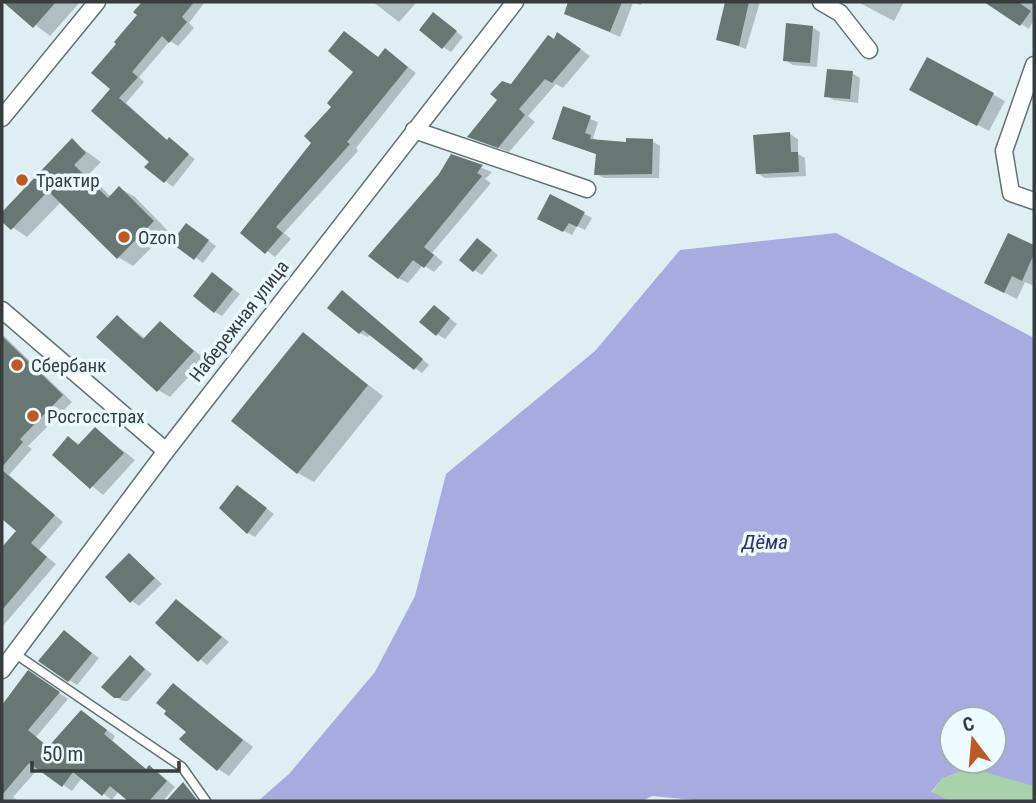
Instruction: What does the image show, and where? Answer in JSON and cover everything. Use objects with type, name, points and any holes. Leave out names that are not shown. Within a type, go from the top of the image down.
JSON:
[{"type":"street","points":[[2,118],[97,2]]},
{"type":"street","name":"Набережная улица","points":[[2,670],[166,451],[515,2]]},
{"type":"street","points":[[821,2],[840,13],[869,50]]},
{"type":"street","points":[[1034,65],[1004,151],[1011,193],[1034,201]]},
{"type":"street","points":[[414,130],[587,189]]},
{"type":"street","points":[[2,310],[166,451]]},
{"type":"lane","points":[[13,652],[182,767],[206,801]]},
{"type":"green space","points":[[951,775],[999,775],[1028,782],[1034,786],[1034,801],[950,801],[931,793],[943,778]]},
{"type":"water","name":"Дёма","points":[[836,233],[1034,338],[1034,786],[995,775],[1008,775],[1008,705],[938,705],[938,775],[951,775],[943,778],[931,792],[950,801],[704,801],[652,796],[642,801],[258,801],[289,774],[375,672],[415,596],[446,474],[595,351],[680,250]]},
{"type":"building","points":[[3,2],[56,2],[33,28]]},
{"type":"building","points":[[142,2],[194,2],[182,17],[187,22],[169,43],[162,36],[132,72],[138,77],[119,98],[167,140],[169,137],[189,154],[164,183],[144,167],[149,162],[91,111],[110,89],[91,73],[137,15],[133,12]]},
{"type":"building","points":[[568,2],[622,2],[610,32],[564,14]]},
{"type":"building","points":[[725,2],[749,2],[739,46],[716,40]]},
{"type":"building","points":[[984,2],[1018,2],[1031,11],[1020,26]]},
{"type":"building","points":[[433,12],[457,31],[442,49],[419,30]]},
{"type":"building","points":[[786,23],[813,26],[810,63],[783,61]]},
{"type":"building","points":[[344,31],[378,57],[385,48],[408,67],[347,142],[350,144],[276,227],[283,233],[265,254],[240,233],[311,143],[304,136],[331,107],[327,103],[353,72],[328,51]]},
{"type":"building","points":[[557,32],[581,49],[552,83],[545,79],[519,109],[525,115],[498,148],[467,137],[497,100],[490,94],[502,81],[511,84],[548,35],[554,39]]},
{"type":"building","points":[[927,57],[994,93],[977,126],[909,90]]},
{"type":"building","points":[[827,69],[853,71],[850,99],[824,97]]},
{"type":"building","points":[[563,106],[591,116],[585,133],[591,135],[590,139],[626,142],[626,138],[653,139],[652,174],[594,175],[596,154],[552,139]]},
{"type":"building","points":[[790,132],[791,152],[798,152],[799,172],[756,174],[753,135]]},
{"type":"building","points":[[72,138],[86,153],[74,165],[108,198],[119,186],[154,221],[117,259],[48,191],[11,230],[2,222],[2,212]]},
{"type":"building","points":[[451,154],[483,165],[477,173],[482,176],[424,247],[434,255],[424,268],[413,260],[398,279],[368,256],[439,174]]},
{"type":"building","points":[[550,194],[585,212],[577,227],[569,223],[563,232],[537,219]]},
{"type":"building","points":[[186,223],[209,240],[194,260],[171,243]]},
{"type":"building","points":[[1008,233],[1034,245],[1034,254],[1022,281],[1012,276],[1004,293],[984,283]]},
{"type":"building","points":[[477,238],[492,250],[473,272],[459,260]]},
{"type":"building","points":[[212,272],[233,289],[214,313],[193,296]]},
{"type":"building","points":[[342,290],[423,359],[414,370],[363,330],[359,334],[327,308]]},
{"type":"building","points":[[434,305],[450,318],[436,336],[419,322]]},
{"type":"building","points":[[117,315],[143,339],[160,321],[194,351],[157,392],[96,337]]},
{"type":"building","points":[[303,332],[368,385],[297,474],[231,421]]},
{"type":"building","name":"Сбербанк","points":[[2,336],[63,395],[20,439],[23,442],[2,467]]},
{"type":"building","points":[[95,427],[124,453],[90,489],[52,455],[68,436],[78,445]]},
{"type":"building","points":[[2,470],[55,515],[31,543],[47,557],[2,610],[2,547],[16,531],[2,519]]},
{"type":"building","points":[[237,485],[267,508],[247,534],[219,508]]},
{"type":"building","points":[[129,553],[155,578],[130,603],[105,577]]},
{"type":"building","points":[[176,599],[222,637],[198,662],[155,623]]},
{"type":"building","points":[[64,630],[92,653],[68,682],[38,661]]},
{"type":"building","points":[[130,655],[145,669],[120,698],[114,698],[101,687]]},
{"type":"building","points":[[28,670],[60,692],[28,730],[48,747],[81,710],[107,730],[104,734],[146,769],[149,765],[167,781],[149,801],[128,801],[110,786],[102,796],[73,772],[62,787],[29,763],[2,795],[2,705]]},
{"type":"building","points":[[173,683],[243,740],[217,771],[179,739],[186,732],[164,714],[166,711],[156,703]]},
{"type":"building","points":[[183,782],[198,801],[166,801]]},
{"type":"place","name":"Трактир","points":[[22,180]]},
{"type":"place","name":"Ozon","points":[[124,237]]},
{"type":"place","name":"Сбербанк","points":[[17,365]]},
{"type":"place","name":"Росгосстрах","points":[[33,416]]}]
